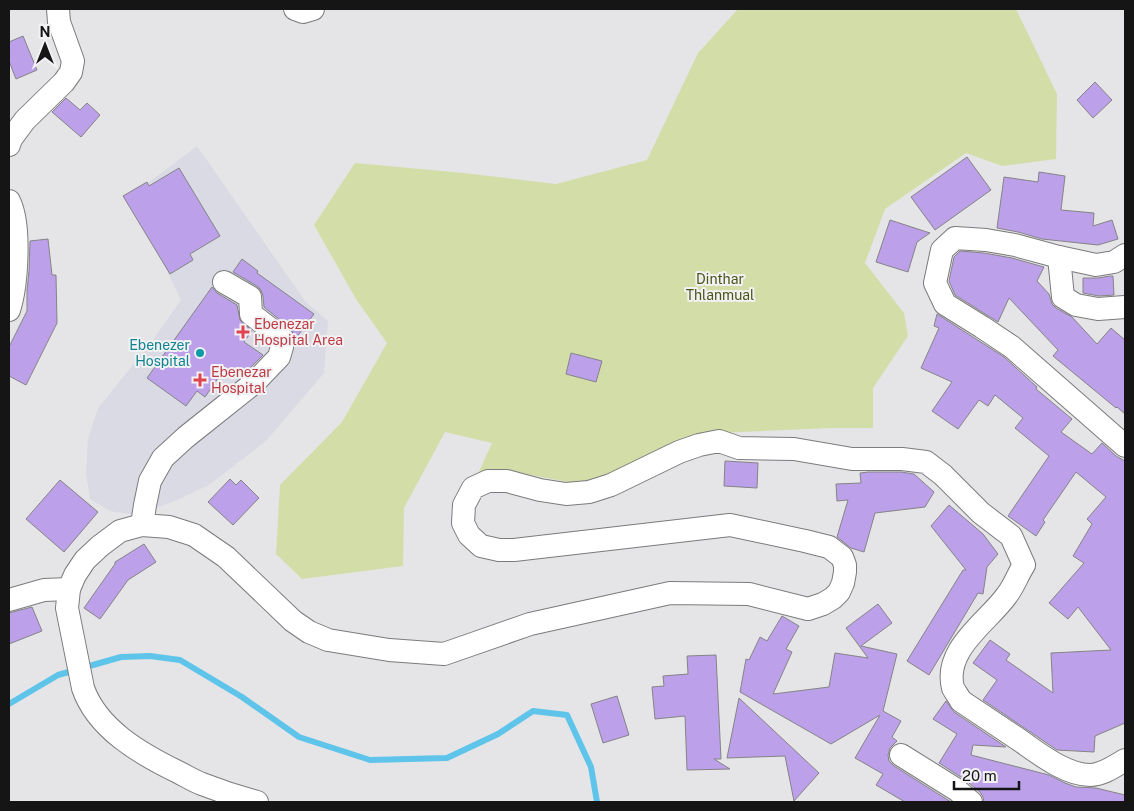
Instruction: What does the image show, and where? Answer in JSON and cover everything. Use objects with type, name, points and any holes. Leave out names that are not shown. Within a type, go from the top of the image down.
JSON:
[{"type":"street","points":[[9,145],[24,120],[72,72],[73,61],[60,22],[58,9]]},
{"type":"street","points":[[295,9],[303,12],[313,9]]},
{"type":"street","points":[[9,200],[13,208],[16,224],[16,241],[12,300],[9,310]]},
{"type":"street","points":[[1125,255],[1114,262],[1096,265],[1015,245],[986,240],[955,238],[942,250],[935,283],[945,304],[1012,347],[1125,446]]},
{"type":"street","points":[[1059,257],[1063,297],[1076,305],[1098,309],[1125,307]]},
{"type":"street","points":[[142,526],[150,481],[163,458],[186,437],[256,382],[279,357],[282,338],[251,314],[250,297],[224,282]]},
{"type":"street","points":[[257,802],[201,784],[153,760],[102,721],[87,700],[83,688],[68,599],[75,575],[85,560],[100,546],[120,531],[142,526],[169,527],[194,535],[226,557],[293,621],[309,632],[328,640],[352,645],[444,654],[530,624],[670,593],[749,594],[808,609],[833,598],[839,592],[843,583],[845,565],[842,557],[829,547],[805,541],[730,526],[514,550],[499,550],[481,546],[469,534],[463,523],[464,505],[473,488],[488,481],[507,481],[540,490],[566,494],[589,492],[612,485],[679,452],[719,441],[738,448],[794,449],[852,459],[902,459],[926,462],[943,475],[981,513],[1011,536],[1024,564],[1007,595],[956,655],[952,672],[954,689],[961,701],[1051,761],[1071,771],[1092,775],[1104,772],[1125,760]]},
{"type":"street","points":[[9,600],[44,590],[68,599]]},
{"type":"street","points":[[901,755],[957,790],[971,802]]},
{"type":"shaded area","name":"Ebenezar Hospital Area","points":[[197,146],[305,301],[328,321],[324,373],[266,441],[209,485],[177,500],[137,515],[110,511],[90,499],[86,473],[88,439],[98,408],[150,344],[181,300],[131,196]]},
{"type":"green space","name":"Dinthar Thlanmual","points":[[738,9],[1016,9],[1057,94],[1056,159],[1002,166],[966,153],[885,209],[865,263],[904,313],[908,336],[873,388],[873,428],[695,434],[619,471],[584,485],[525,474],[478,474],[492,443],[445,432],[404,508],[403,566],[302,579],[276,554],[280,485],[342,422],[387,343],[356,299],[314,225],[355,163],[556,184],[647,160],[698,53]]},
{"type":"building","points":[[23,36],[37,70],[16,79],[9,61],[9,42]]},
{"type":"building","points":[[1095,82],[1112,100],[1093,118],[1077,100]]},
{"type":"building","points":[[66,98],[80,110],[87,103],[100,115],[81,137],[52,112]]},
{"type":"building","points":[[967,157],[991,190],[935,230],[911,197]]},
{"type":"building","points":[[179,168],[220,236],[190,254],[193,260],[170,274],[123,196],[147,182],[149,186]]},
{"type":"building","points":[[1039,172],[1065,176],[1061,210],[1094,213],[1093,226],[1112,220],[1118,239],[1098,245],[1042,239],[997,228],[1004,177],[1038,182]]},
{"type":"building","points":[[890,220],[930,233],[917,242],[908,272],[876,262]]},
{"type":"building","points":[[48,239],[52,275],[56,275],[57,323],[26,385],[9,376],[9,347],[27,311],[30,241]]},
{"type":"building","points":[[960,251],[1012,258],[1044,267],[1037,281],[1049,294],[1052,304],[1056,308],[1072,317],[1097,344],[1111,328],[1125,340],[1125,414],[1053,356],[1058,350],[1009,298],[998,322],[955,295],[949,281],[954,257]]},
{"type":"building","points":[[242,259],[258,271],[257,273],[314,314],[296,338],[290,328],[264,307],[261,290],[233,272]]},
{"type":"building","points":[[1113,276],[1114,295],[1099,296],[1083,293],[1083,278]]},
{"type":"building","name":"Ebenezer Hospital","points":[[212,287],[217,293],[237,305],[240,320],[252,331],[244,342],[263,355],[239,378],[225,368],[205,397],[197,391],[186,406],[147,378]]},
{"type":"building","points":[[937,314],[1004,357],[1037,387],[1036,389],[1072,419],[1061,432],[1092,454],[1102,443],[1116,456],[1125,461],[1125,723],[1095,736],[1094,752],[1057,750],[983,700],[997,680],[973,663],[990,640],[1010,654],[1006,660],[1053,693],[1051,653],[1111,650],[1078,607],[1068,619],[1049,603],[1084,563],[1073,556],[1092,524],[1087,519],[1106,497],[1076,472],[1043,520],[1045,522],[1036,536],[1008,516],[1049,456],[1015,428],[1023,418],[995,395],[988,406],[979,400],[958,429],[932,411],[952,382],[921,368],[939,328],[934,326]]},
{"type":"building","points":[[571,353],[602,361],[596,382],[566,374]]},
{"type":"building","points":[[725,461],[758,463],[757,488],[724,486]]},
{"type":"building","points":[[860,473],[914,474],[934,492],[925,507],[875,513],[864,552],[851,548],[837,537],[848,500],[837,501],[836,484],[861,483]]},
{"type":"building","points":[[230,479],[236,485],[241,480],[259,498],[233,525],[208,502]]},
{"type":"building","points":[[60,480],[98,512],[64,552],[26,519]]},
{"type":"building","points":[[949,505],[983,534],[998,554],[987,567],[983,594],[978,593],[929,675],[907,661],[963,570],[966,570],[931,526]]},
{"type":"building","points":[[144,544],[156,562],[128,580],[100,619],[84,608],[115,562]]},
{"type":"building","points":[[878,604],[892,623],[861,646],[897,654],[883,711],[901,721],[892,737],[897,741],[890,748],[889,761],[951,802],[905,802],[876,785],[883,774],[855,758],[880,715],[831,744],[740,692],[746,659],[749,660],[760,637],[767,641],[782,616],[799,626],[786,649],[792,652],[773,694],[829,687],[835,653],[868,658],[846,628]]},
{"type":"building","points":[[32,607],[42,631],[9,644],[9,613]]},
{"type":"building","points":[[716,655],[721,759],[714,759],[730,769],[687,770],[685,716],[655,719],[652,687],[664,686],[663,676],[688,674],[687,656]]},
{"type":"building","points":[[617,696],[629,735],[603,743],[591,704]]},
{"type":"building","points":[[739,698],[819,773],[794,801],[785,756],[727,758]]},
{"type":"building","points":[[946,701],[954,712],[1006,747],[973,745],[971,755],[1049,775],[1076,787],[1096,788],[1125,795],[1125,802],[984,802],[980,792],[939,763],[957,734],[933,719]]},
{"type":"waterway","points":[[9,704],[58,675],[121,657],[150,656],[180,660],[242,697],[299,737],[370,760],[447,758],[498,734],[533,711],[567,715],[591,767],[597,802]]},
{"type":"place","name":"Ebenezar Hospital Area","points":[[243,332]]},
{"type":"place","name":"Ebenezer Hospital","points":[[200,353]]},
{"type":"place","name":"Ebenezar Hospital","points":[[200,380]]}]
